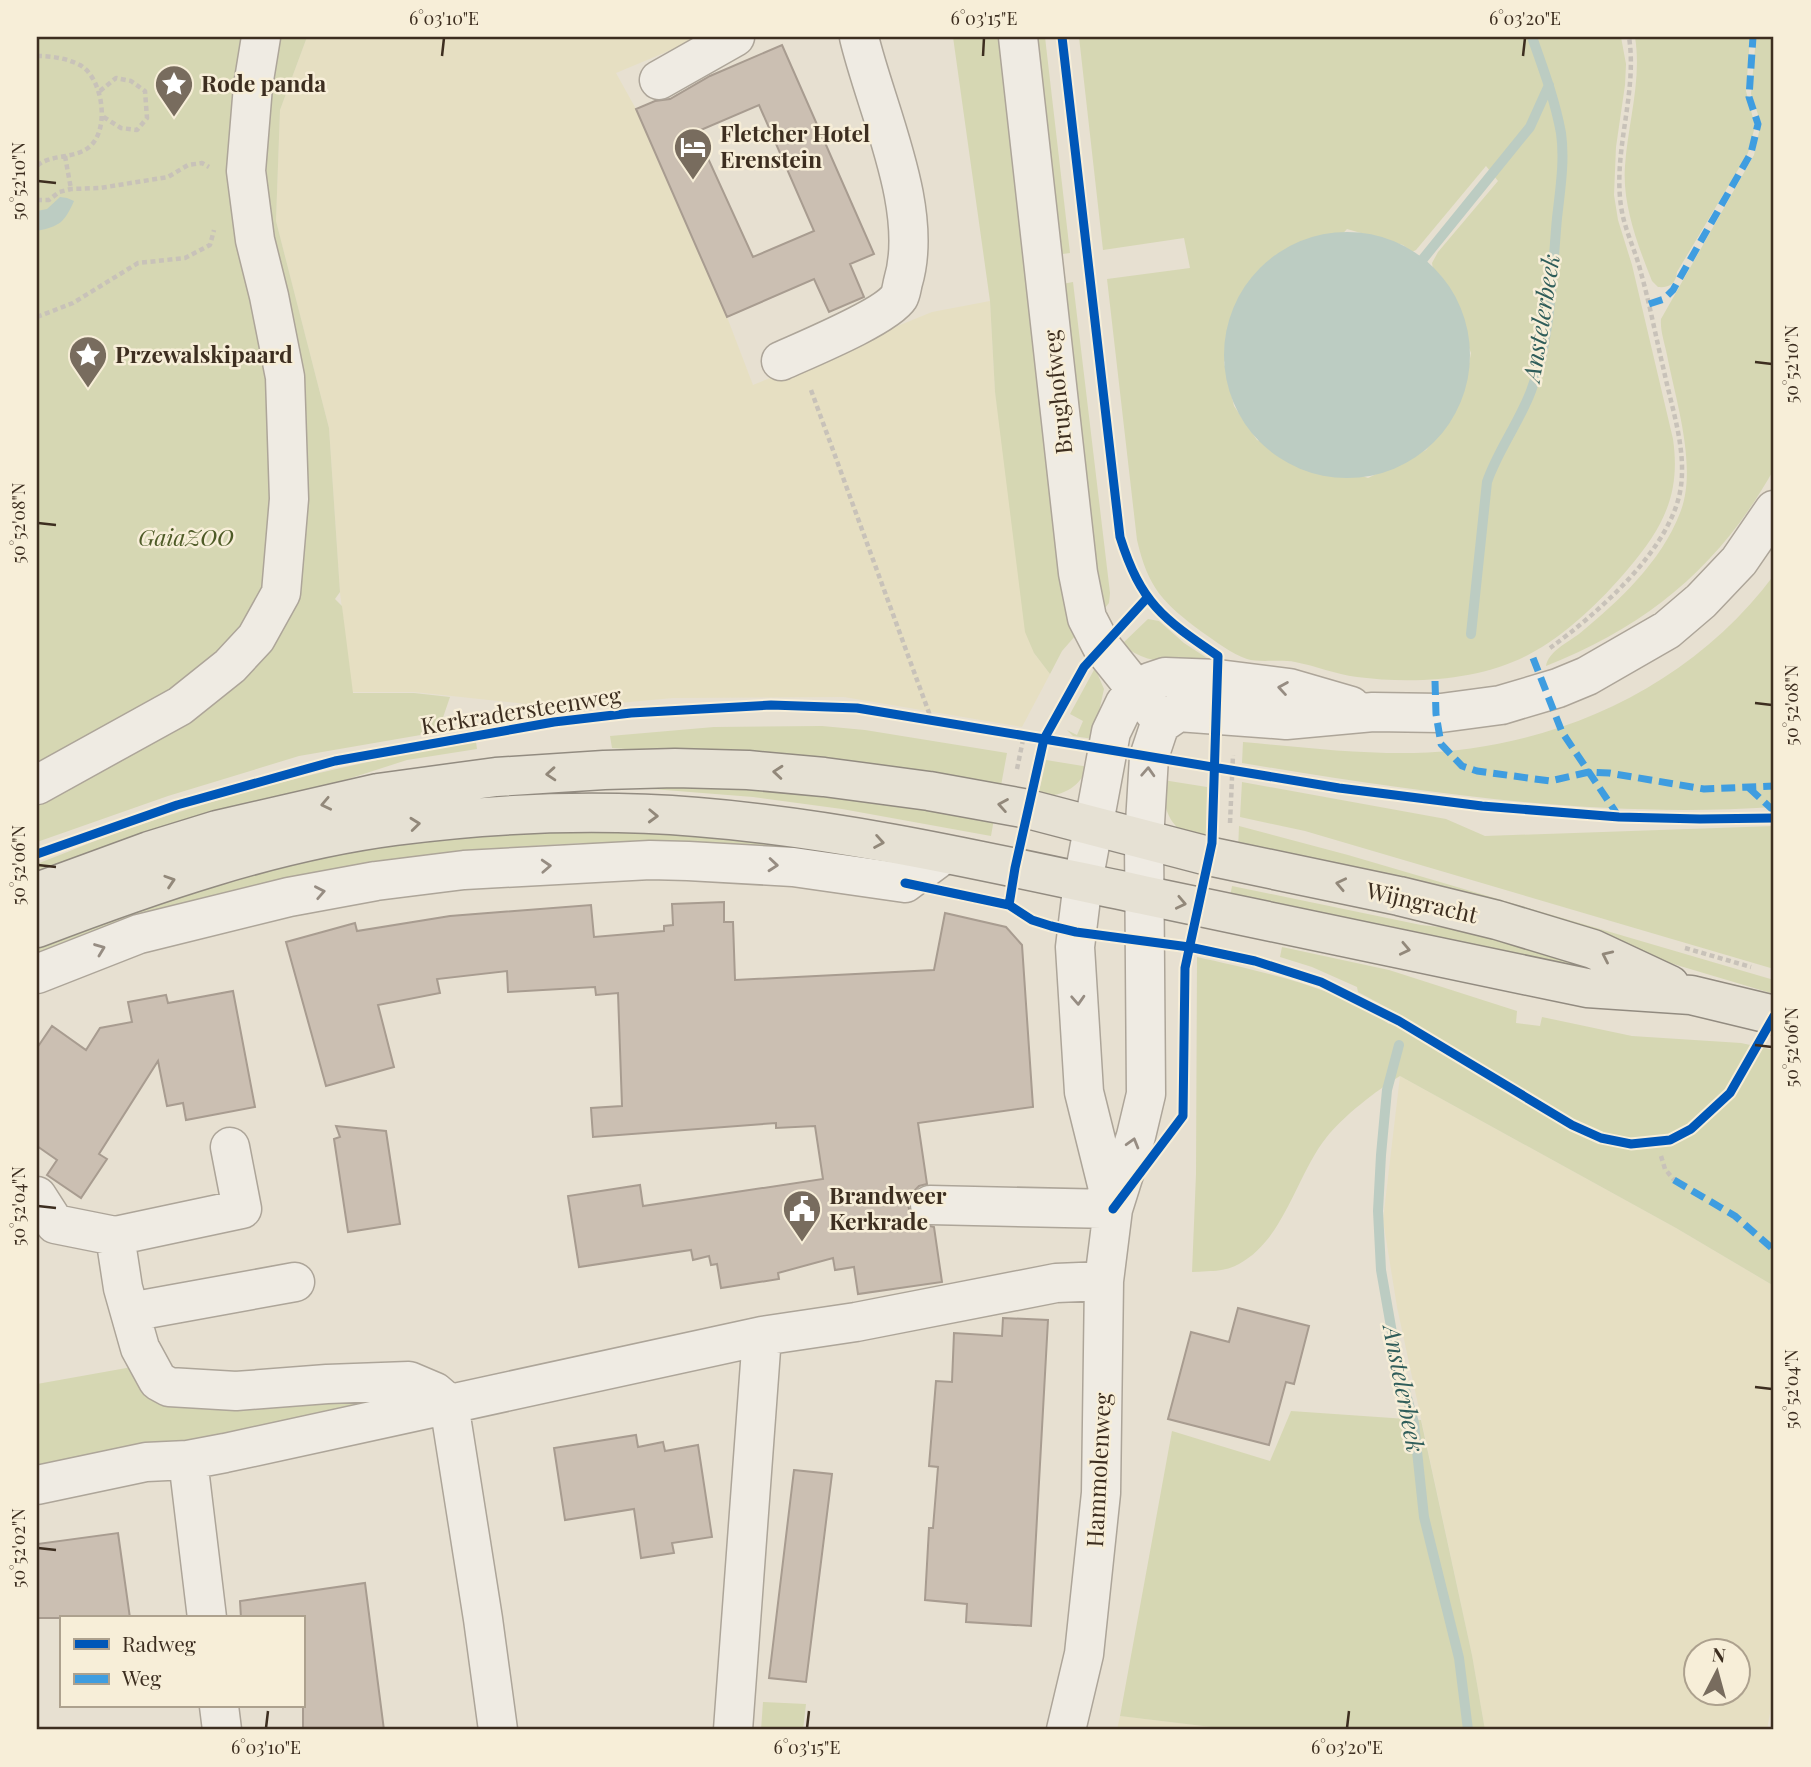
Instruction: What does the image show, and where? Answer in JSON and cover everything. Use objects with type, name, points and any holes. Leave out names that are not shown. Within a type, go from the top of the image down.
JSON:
[{"type":"main road","points":[[37,892],[149,851],[217,830],[298,810],[419,786],[496,777],[592,771],[713,768],[824,776],[1028,809],[1144,840]]},
{"type":"main road","points":[[37,928],[155,886],[267,852],[391,826],[467,818],[585,813],[696,817],[813,831],[944,854],[1144,895]]},
{"type":"main road","name":"Wijngracht","points":[[1144,840],[1497,920],[1593,949],[1691,995]]},
{"type":"main road","name":"Wijngracht","points":[[1144,895],[1587,988],[1691,995],[1774,1015]]},
{"type":"street","points":[[37,785],[180,706],[230,666],[256,638],[281,593],[289,499],[285,377],[270,296],[255,240],[246,171],[253,86],[261,37]]},
{"type":"street","points":[[659,80],[736,37]]},
{"type":"street","points":[[789,357],[867,320],[898,298],[907,270],[909,223],[891,145],[859,37]]},
{"type":"street","name":"Brughofweg","points":[[1018,37],[1078,573],[1087,618],[1102,647],[1163,723]]},
{"type":"street","points":[[1163,723],[1178,712],[1184,711],[1286,720],[1373,712],[1466,711],[1501,705],[1587,677],[1667,630],[1701,601],[1739,561],[1774,510]]},
{"type":"street","points":[[1136,692],[1150,682],[1165,677],[1218,679],[1289,688],[1373,712]]},
{"type":"street","name":"Hammolenweg","points":[[1113,1209],[1084,1092],[1075,947],[1083,882],[1111,732],[1125,703],[1136,692]]},
{"type":"street","name":"Hammolenweg","points":[[1066,1730],[1084,1654],[1101,1493],[1104,1281],[1113,1209],[1146,1094],[1144,840],[1149,757],[1153,738],[1163,723]]},
{"type":"street","points":[[37,974],[139,934],[289,897],[376,881],[464,870],[662,860],[833,871],[905,883],[944,854]]},
{"type":"street","points":[[43,1218],[115,1236],[242,1209],[230,1147]]},
{"type":"street","points":[[930,1205],[1113,1209]]},
{"type":"street","points":[[115,1236],[123,1288],[140,1348],[158,1381],[169,1387],[236,1391],[366,1381],[409,1381],[435,1392],[449,1404],[498,1730]]},
{"type":"street","points":[[37,1485],[146,1462],[188,1460],[762,1336],[856,1322],[1056,1283],[1104,1281]]},
{"type":"street","points":[[130,1312],[295,1282]]},
{"type":"street","points":[[733,1730],[762,1336]]},
{"type":"street","points":[[188,1460],[208,1616]]},
{"type":"street","points":[[219,1708],[222,1730]]},
{"type":"path","points":[[1547,650],[1598,610],[1644,561],[1665,529],[1681,488],[1681,445],[1646,292],[1622,211],[1620,187],[1631,61],[1629,37]]},
{"type":"path","points":[[37,57],[52,56],[82,66],[100,91],[102,116],[97,136],[88,148],[43,160],[37,166]]},
{"type":"path","points":[[100,91],[116,78],[131,81],[145,91],[147,118],[137,130],[121,128],[102,116]]},
{"type":"path","points":[[65,156],[71,189]]},
{"type":"path","points":[[37,200],[49,200],[59,192],[71,189],[100,188],[167,177],[188,165],[202,163],[218,173]]},
{"type":"path","points":[[37,317],[73,303],[138,263],[185,258],[210,245],[216,224]]},
{"type":"path","points":[[789,357],[932,721]]},
{"type":"path","points":[[920,719],[945,723]]},
{"type":"path","points":[[1011,733],[1034,737]]},
{"type":"path","points":[[1223,769],[1245,772]]},
{"type":"path","points":[[1661,1156],[1665,1169],[1674,1180]]},
{"type":"shaded area","points":[[307,37],[702,37],[616,73],[636,109],[727,317],[753,385],[932,312],[990,301],[995,392],[1034,653],[1050,674],[1022,727],[844,697],[673,698],[565,708],[414,692],[352,692],[340,592],[329,428],[276,221],[280,110]]},
{"type":"shaded area","points":[[60,197],[74,201],[67,214],[56,225],[37,231],[37,211],[47,209]]},
{"type":"shaded area","points":[[1347,232],[1394,242],[1415,253],[1434,268],[1449,287],[1460,308],[1470,355],[1460,402],[1449,423],[1434,442],[1415,457],[1394,468],[1347,478],[1300,468],[1279,457],[1260,442],[1245,423],[1234,402],[1224,355],[1234,308],[1245,287],[1260,268],[1279,253],[1300,242]]},
{"type":"shaded area","points":[[1400,1076],[1676,1228],[1774,1286],[1774,1691],[1767,1730],[1485,1730],[1472,1655],[1397,1307],[1383,1220]]},
{"type":"shaded area","points":[[1120,1716],[1236,1730],[1117,1730]]},
{"type":"green space","name":"GaiaZOO","points":[[37,37],[307,37],[280,110],[276,221],[329,428],[340,592],[335,599],[342,606],[353,693],[414,693],[450,697],[438,732],[299,756],[168,796],[37,842]]},
{"type":"green space","points":[[953,37],[1000,37],[1029,296],[1076,635],[1062,651],[1050,674],[1034,653],[1025,632],[995,392],[990,301]]},
{"type":"green space","points":[[1030,37],[1045,37],[1070,253],[1055,255]]},
{"type":"green space","points":[[1079,37],[1621,37],[1626,64],[1616,147],[1614,195],[1673,439],[1675,459],[1672,493],[1660,524],[1628,569],[1582,616],[1556,638],[1509,664],[1466,675],[1400,680],[1349,676],[1295,662],[1252,660],[1235,654],[1202,632],[1167,603],[1146,571],[1137,540],[1107,279],[1190,268],[1184,238],[1103,250]],"holes":[[[1486,166],[1498,181],[1438,252],[1432,263],[1433,269],[1442,277],[1471,353],[1464,391],[1450,420],[1426,450],[1368,478],[1257,440],[1234,406],[1224,362],[1347,229],[1403,245],[1412,252]]]},
{"type":"green space","points":[[1635,37],[1750,37],[1746,91],[1755,126],[1748,153],[1677,272],[1675,280],[1665,287],[1658,287],[1652,281],[1637,239],[1626,195],[1625,166],[1637,69]]},
{"type":"green space","points":[[1756,37],[1774,37],[1774,469],[1730,535],[1678,588],[1617,632],[1546,666],[1554,652],[1594,621],[1637,580],[1662,548],[1680,513],[1687,476],[1684,435],[1661,319],[1754,155],[1761,123],[1751,94]]},
{"type":"green space","points":[[1073,282],[1110,593],[1109,603],[1100,614],[1057,285]]},
{"type":"green space","points":[[1774,575],[1774,807],[1707,810],[1574,806],[1440,793],[1242,763],[1243,742],[1350,751],[1414,753],[1466,749],[1517,740],[1567,725],[1615,705],[1660,680],[1702,650],[1740,615]]},
{"type":"green space","points":[[1148,619],[1159,621],[1184,643],[1210,660],[1153,660],[1122,644]]},
{"type":"green space","points":[[1095,668],[1104,689],[1093,739],[1073,736],[1067,730],[1077,735],[1083,721],[1070,714]]},
{"type":"green space","points":[[822,726],[865,730],[1007,753],[1000,791],[720,756],[612,748],[610,736],[714,727]]},
{"type":"green space","points":[[476,742],[477,749],[407,760],[37,879],[37,864],[178,812],[305,776]]},
{"type":"green space","points":[[1046,760],[1087,767],[1084,775],[1068,790],[1038,797]]},
{"type":"green space","points":[[691,780],[995,813],[991,836],[842,809],[753,797],[652,789],[584,789],[510,801],[385,803]]},
{"type":"green space","points":[[1163,780],[1207,787],[1206,839],[1185,833],[1172,821],[1165,802]]},
{"type":"green space","points":[[1242,782],[1446,819],[1485,836],[1774,826],[1774,969],[1305,831],[1240,817]]},
{"type":"green space","points":[[1239,826],[1348,855],[1774,980],[1774,994],[1428,891],[1238,850]]},
{"type":"green space","points":[[710,829],[840,854],[708,844],[582,843],[469,850],[37,955],[37,940],[222,876],[423,831]]},
{"type":"green space","points":[[1232,886],[1421,925],[1510,935],[1621,976],[1229,902]]},
{"type":"green space","points":[[1282,947],[1389,970],[1517,1011],[1516,1023],[1540,1026],[1542,1017],[1632,1036],[1741,1043],[1774,1050],[1774,1286],[1676,1228],[1400,1076],[1360,1104],[1326,1138],[1315,1153],[1278,1224],[1254,1253],[1228,1268],[1192,1272],[1196,1174],[1197,957],[1271,974],[1323,990],[1370,1011],[1389,1024],[1401,1015],[1358,992],[1357,987],[1312,967],[1280,957]]},
{"type":"green space","points":[[132,1367],[407,1394],[37,1477],[37,1384]]},
{"type":"green space","points":[[1291,1411],[1421,1420],[1472,1655],[1485,1730],[1236,1730],[1120,1716],[1172,1431],[1270,1461]]},
{"type":"green space","points":[[763,1702],[806,1704],[803,1730],[761,1730]]},
{"type":"building","name":"Fletcher Hotel Erenstein","points":[[782,45],[874,254],[850,264],[864,297],[829,312],[814,279],[727,317],[636,109],[655,101],[670,99],[710,76]],"holes":[[[759,105],[814,231],[753,257],[696,132]]]},
{"type":"building","points":[[724,902],[724,922],[733,922],[735,980],[934,970],[945,913],[1006,927],[1022,945],[1033,1107],[918,1123],[927,1184],[919,1186],[912,1193],[908,1205],[911,1216],[918,1223],[934,1227],[942,1282],[858,1294],[854,1267],[835,1270],[833,1258],[778,1273],[779,1279],[721,1288],[717,1264],[711,1265],[709,1256],[693,1260],[691,1250],[579,1267],[568,1196],[640,1185],[643,1206],[823,1179],[815,1126],[776,1128],[776,1123],[593,1137],[591,1108],[622,1106],[618,993],[596,995],[595,987],[508,992],[507,971],[437,979],[440,993],[378,1005],[394,1067],[326,1086],[286,942],[355,923],[357,931],[450,916],[591,905],[594,937],[664,931],[664,926],[673,925],[672,904]]},
{"type":"building","points":[[233,991],[255,1107],[186,1120],[183,1103],[167,1106],[158,1061],[99,1154],[107,1159],[81,1198],[47,1175],[57,1160],[37,1146],[37,1048],[52,1026],[86,1050],[100,1028],[132,1022],[128,1002],[166,995],[168,1003]]},
{"type":"building","points":[[336,1126],[386,1131],[400,1224],[348,1232],[334,1139],[340,1137]]},
{"type":"building","points":[[1238,1308],[1309,1326],[1294,1384],[1286,1382],[1269,1445],[1168,1419],[1191,1332],[1229,1342]]},
{"type":"building","points":[[1003,1318],[1048,1320],[1031,1626],[966,1622],[967,1604],[925,1600],[929,1528],[933,1528],[938,1467],[929,1466],[936,1381],[952,1382],[954,1333],[1002,1336]]},
{"type":"building","points":[[636,1435],[638,1447],[663,1442],[665,1451],[698,1445],[712,1537],[672,1543],[674,1553],[641,1558],[634,1509],[565,1520],[554,1448]]},
{"type":"building","points":[[794,1470],[832,1474],[806,1682],[769,1678]]},
{"type":"building","points":[[118,1533],[130,1616],[37,1618],[37,1544]]},
{"type":"building","points":[[365,1583],[384,1730],[303,1730],[304,1616],[241,1616],[240,1601]]},
{"type":"waterway","name":"Anstelerbeek","points":[[1471,634],[1487,482],[1531,391],[1543,350],[1550,306],[1562,176],[1562,144],[1552,96],[1532,37]]},
{"type":"waterway","points":[[1423,259],[1530,127],[1549,85]]},
{"type":"waterway","name":"Anstelerbeek","points":[[1399,1045],[1387,1090],[1381,1155],[1378,1211],[1381,1270],[1397,1361],[1414,1423],[1424,1517],[1459,1658],[1468,1730]]},
{"type":"marked path","points":[[1649,304],[1664,299],[1673,290],[1751,153],[1758,124],[1749,97],[1753,37]]},
{"type":"marked path","points":[[1533,658],[1562,732],[1619,817]]},
{"type":"marked path","points":[[1435,681],[1436,714],[1441,744],[1462,766],[1477,771],[1550,781],[1589,772],[1609,773],[1704,789],[1774,786]]},
{"type":"marked path","points":[[1749,788],[1774,811]]},
{"type":"marked path","points":[[1674,1180],[1735,1216],[1774,1250]]},
{"type":"cycle path","points":[[1062,37],[1120,537],[1145,594],[1182,631],[1218,656],[1212,843],[1185,968],[1183,1116],[1113,1209]]},
{"type":"cycle path","points":[[1009,905],[1044,739],[1084,667],[1147,598]]},
{"type":"cycle path","name":"Kerkradersteenweg","points":[[37,854],[177,805],[335,761],[554,722],[631,713],[771,705],[857,708],[1339,788],[1482,806],[1619,817],[1774,818]]},
{"type":"cycle path","points":[[905,883],[1009,905],[1032,920],[1076,932],[1189,947],[1255,961],[1321,982],[1399,1021],[1572,1125],[1601,1138],[1631,1144],[1670,1140],[1691,1129],[1730,1093],[1774,1016]]},
{"type":"place","name":"Rode panda","points":[[174,118]]},
{"type":"place","name":"Fletcher Hotel Erenstein","points":[[693,181]]},
{"type":"place","name":"Przewalskipaard","points":[[88,389]]},
{"type":"place","name":"Brandweer Kerkrade","points":[[802,1243]]}]
